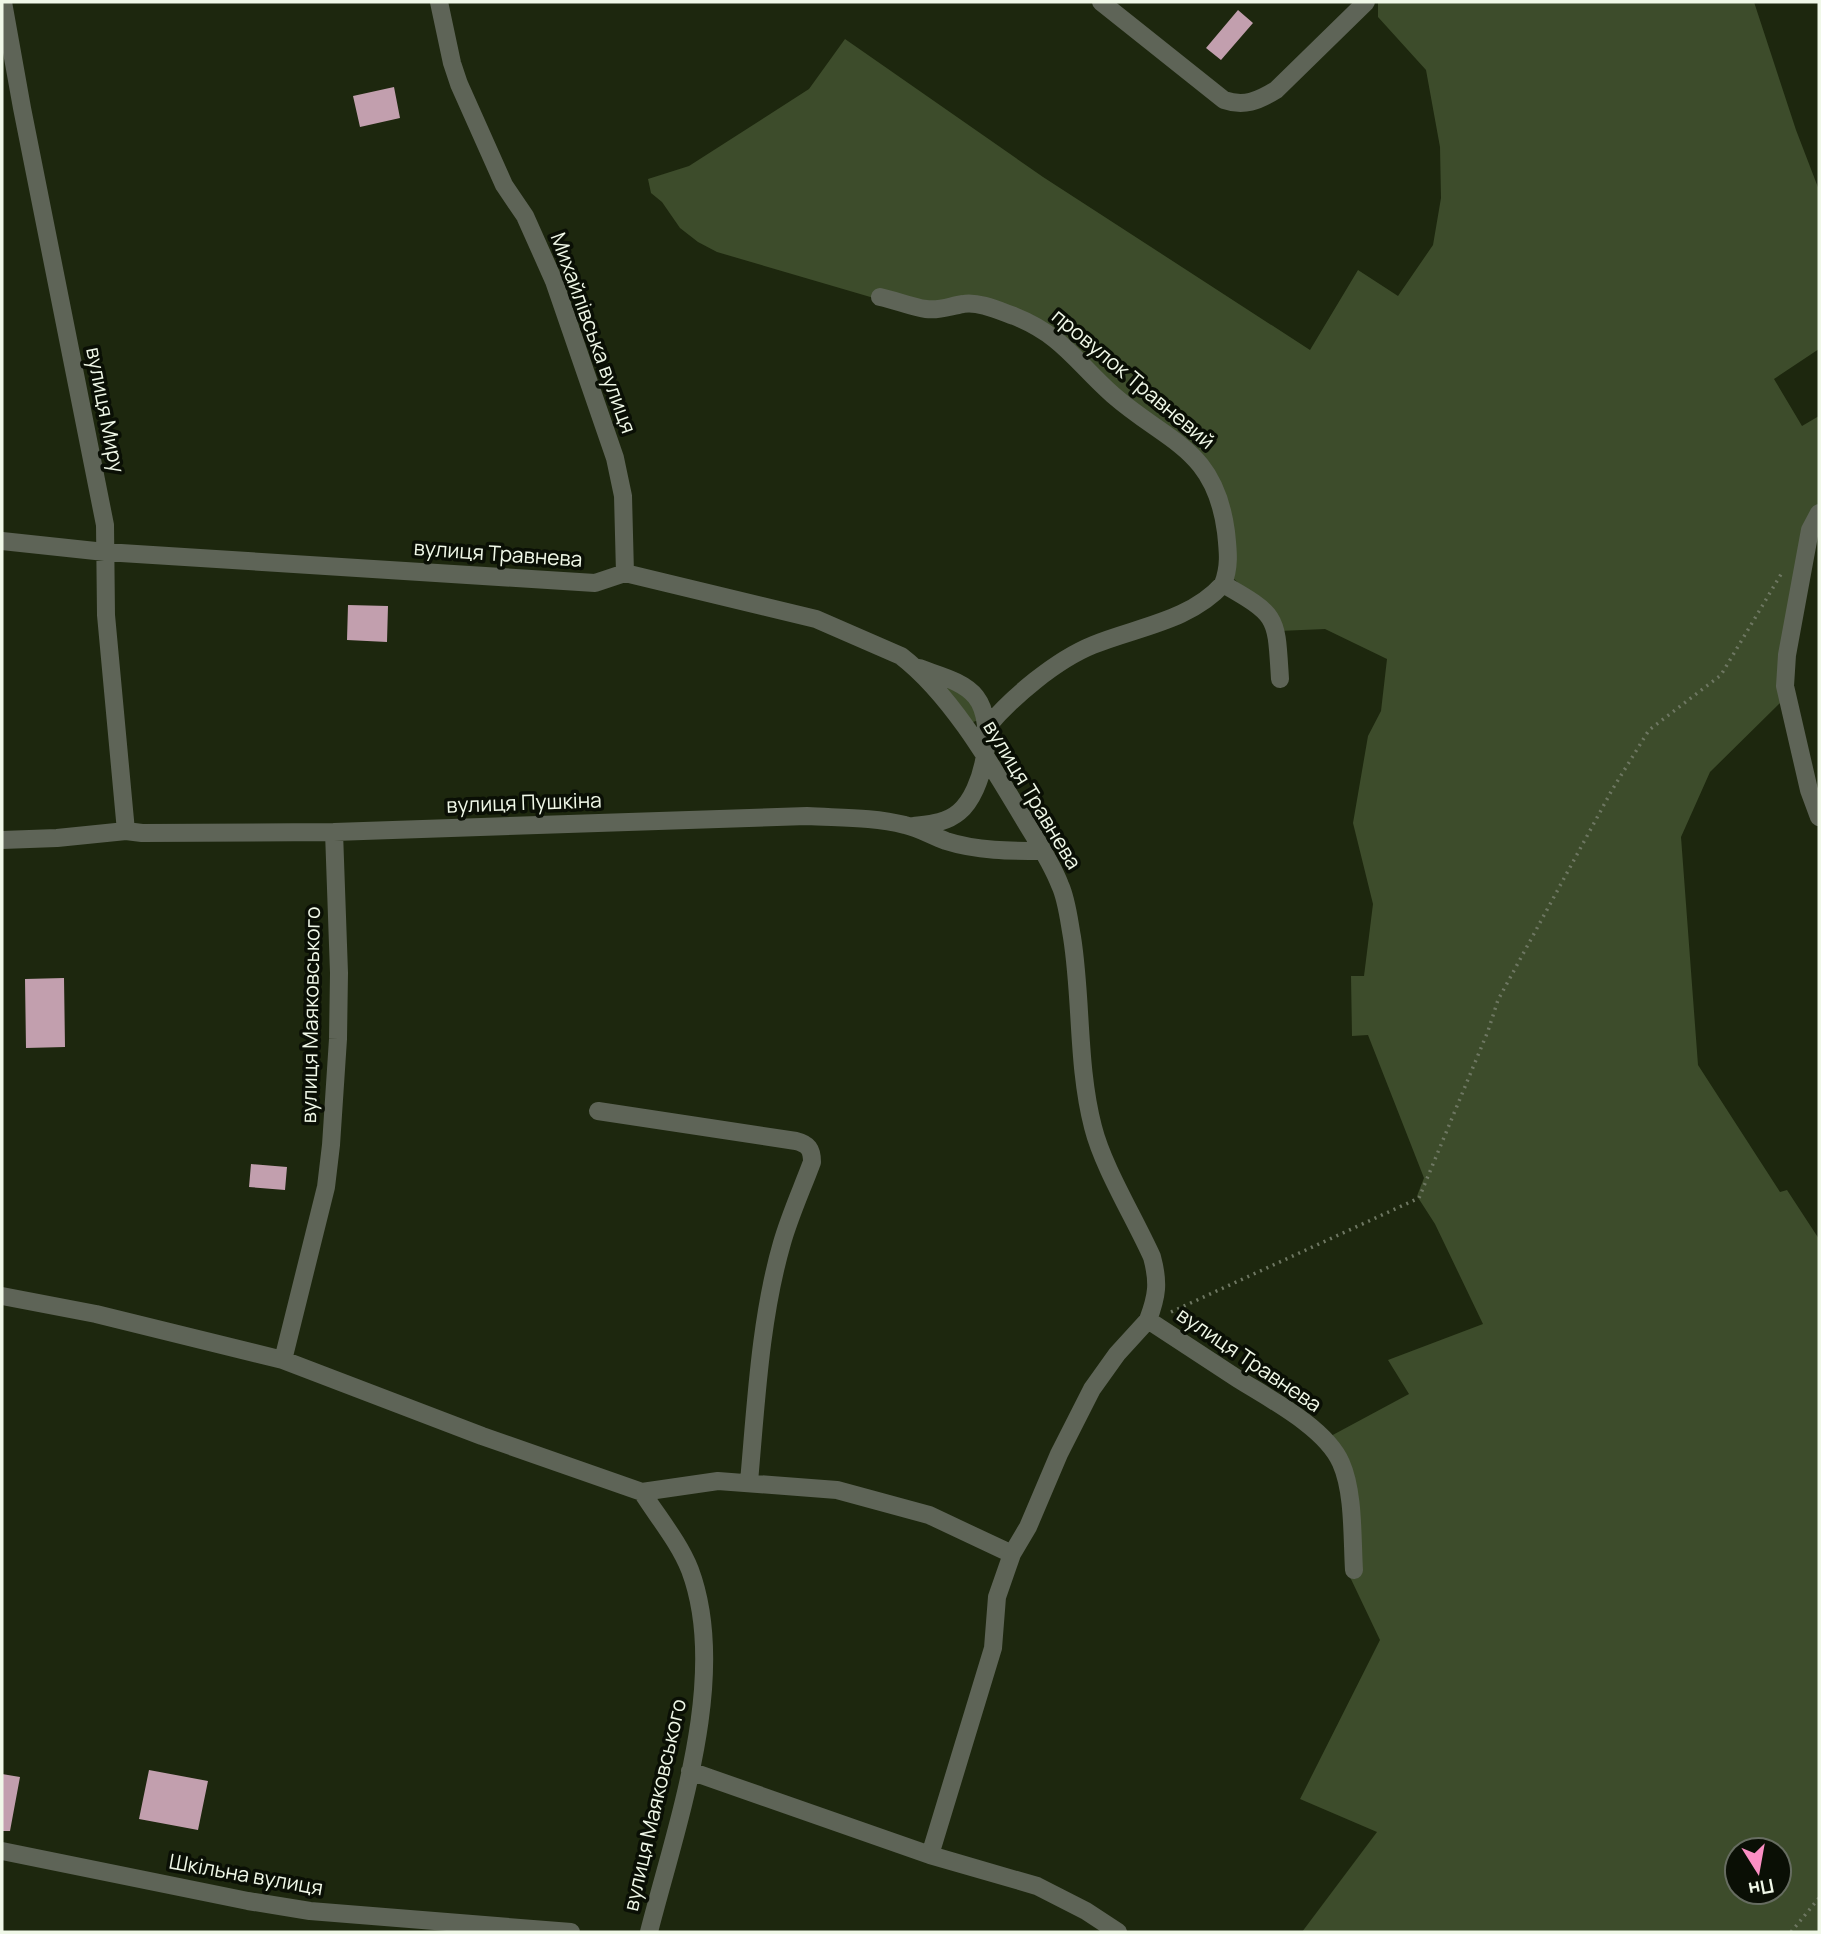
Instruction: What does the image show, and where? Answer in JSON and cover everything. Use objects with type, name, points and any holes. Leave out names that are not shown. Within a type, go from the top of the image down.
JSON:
[{"type":"street","name":"вулиця Миру","points":[[3,2],[105,525],[106,615],[126,831]]},
{"type":"street","name":"Михайлівська вулиця","points":[[439,2],[459,84],[504,185],[525,216],[554,281],[615,458],[623,496],[625,573]]},
{"type":"street","points":[[1101,2],[1224,100],[1236,104],[1261,99],[1276,90],[1366,2]]},
{"type":"street","name":"провулок Травневий","points":[[880,297],[926,309],[940,310],[968,304],[981,306],[1013,315],[1045,330],[1067,348],[1091,375],[1116,397],[1190,452],[1201,464],[1212,483],[1223,513],[1229,560],[1228,573],[1223,584]]},
{"type":"street","points":[[1819,513],[1810,530],[1787,655],[1785,686],[1809,790],[1819,817]]},
{"type":"street","name":"вулиця Травнева","points":[[2,541],[105,552],[595,583],[625,573],[816,619],[901,656],[929,681],[984,753],[1062,887],[1072,939],[1079,1033],[1092,1125],[1099,1147],[1152,1256],[1156,1271],[1157,1297],[1148,1320],[1276,1403],[1316,1432],[1334,1450],[1342,1464],[1347,1483],[1354,1570]]},
{"type":"street","points":[[987,727],[1008,703],[1066,659],[1089,646],[1195,608],[1212,597],[1223,584],[1269,613],[1277,635],[1280,679]]},
{"type":"street","points":[[912,665],[966,687],[977,697],[987,727],[979,780],[972,798],[959,812],[945,821],[912,827]]},
{"type":"street","name":"вулиця Пушкіна","points":[[2,840],[126,831],[334,832],[807,816],[869,819],[912,827],[945,841],[971,847],[1043,851]]},
{"type":"street","name":"вулиця Маяковського","points":[[283,1360],[326,1187],[331,1145],[338,1039],[334,832]]},
{"type":"street","points":[[598,1111],[796,1141],[807,1144],[812,1152],[812,1162],[782,1242],[775,1273],[756,1404],[749,1482]]},
{"type":"street","points":[[2,1296],[96,1314],[283,1360],[482,1436],[642,1492],[718,1481],[837,1490],[929,1515],[1012,1554]]},
{"type":"street","points":[[930,1855],[993,1648],[997,1597],[1012,1554],[1028,1527],[1059,1454],[1092,1389],[1117,1354],[1148,1320]]},
{"type":"street","name":"вулиця Маяковського","points":[[642,1492],[684,1559],[695,1587],[705,1672],[701,1717],[690,1771],[649,1932]]},
{"type":"street","points":[[690,1771],[930,1855],[1037,1886],[1086,1911],[1118,1932]]},
{"type":"street","name":"Шкільна вулиця","points":[[2,1851],[234,1898],[310,1910],[485,1929],[572,1932]]},
{"type":"path","points":[[1148,1320],[1419,1198],[1488,1031],[1498,1000],[1612,790],[1649,730],[1721,675],[1783,571]]},
{"type":"path","points":[[1791,1932],[1819,1898]]},
{"type":"green space","points":[[1378,2],[1754,2],[1796,130],[1819,190],[1819,349],[1774,379],[1802,426],[1819,416],[1819,508],[1783,700],[1710,772],[1681,837],[1698,1065],[1780,1192],[1787,1190],[1819,1239],[1819,1932],[1302,1932],[1377,1832],[1300,1799],[1380,1640],[1350,1577],[1358,1569],[1329,1437],[1409,1394],[1388,1360],[1483,1324],[1435,1224],[1417,1196],[1424,1178],[1368,1035],[1352,1036],[1351,976],[1364,976],[1373,904],[1353,823],[1368,736],[1381,711],[1387,659],[1325,629],[1279,631],[1244,588],[1224,570],[1220,514],[1198,467],[1045,334],[982,310],[925,313],[717,252],[680,228],[662,202],[651,193],[648,179],[689,166],[809,89],[845,39],[1043,177],[1310,350],[1358,270],[1398,296],[1433,245],[1441,198],[1440,147],[1426,70],[1378,17]]},
{"type":"green space","points":[[937,680],[964,691],[979,720],[970,723]]},
{"type":"building","points":[[1238,10],[1253,23],[1221,60],[1206,48]]},
{"type":"building","points":[[394,87],[400,118],[360,127],[353,96]]},
{"type":"building","points":[[348,605],[388,606],[387,642],[347,640]]},
{"type":"building","points":[[64,978],[65,1047],[26,1048],[25,979]]},
{"type":"building","points":[[251,1164],[287,1167],[285,1190],[249,1187]]},
{"type":"building","points":[[149,1770],[208,1781],[198,1830],[139,1819]]},
{"type":"building","points":[[2,1774],[20,1777],[10,1831],[2,1831]]}]
